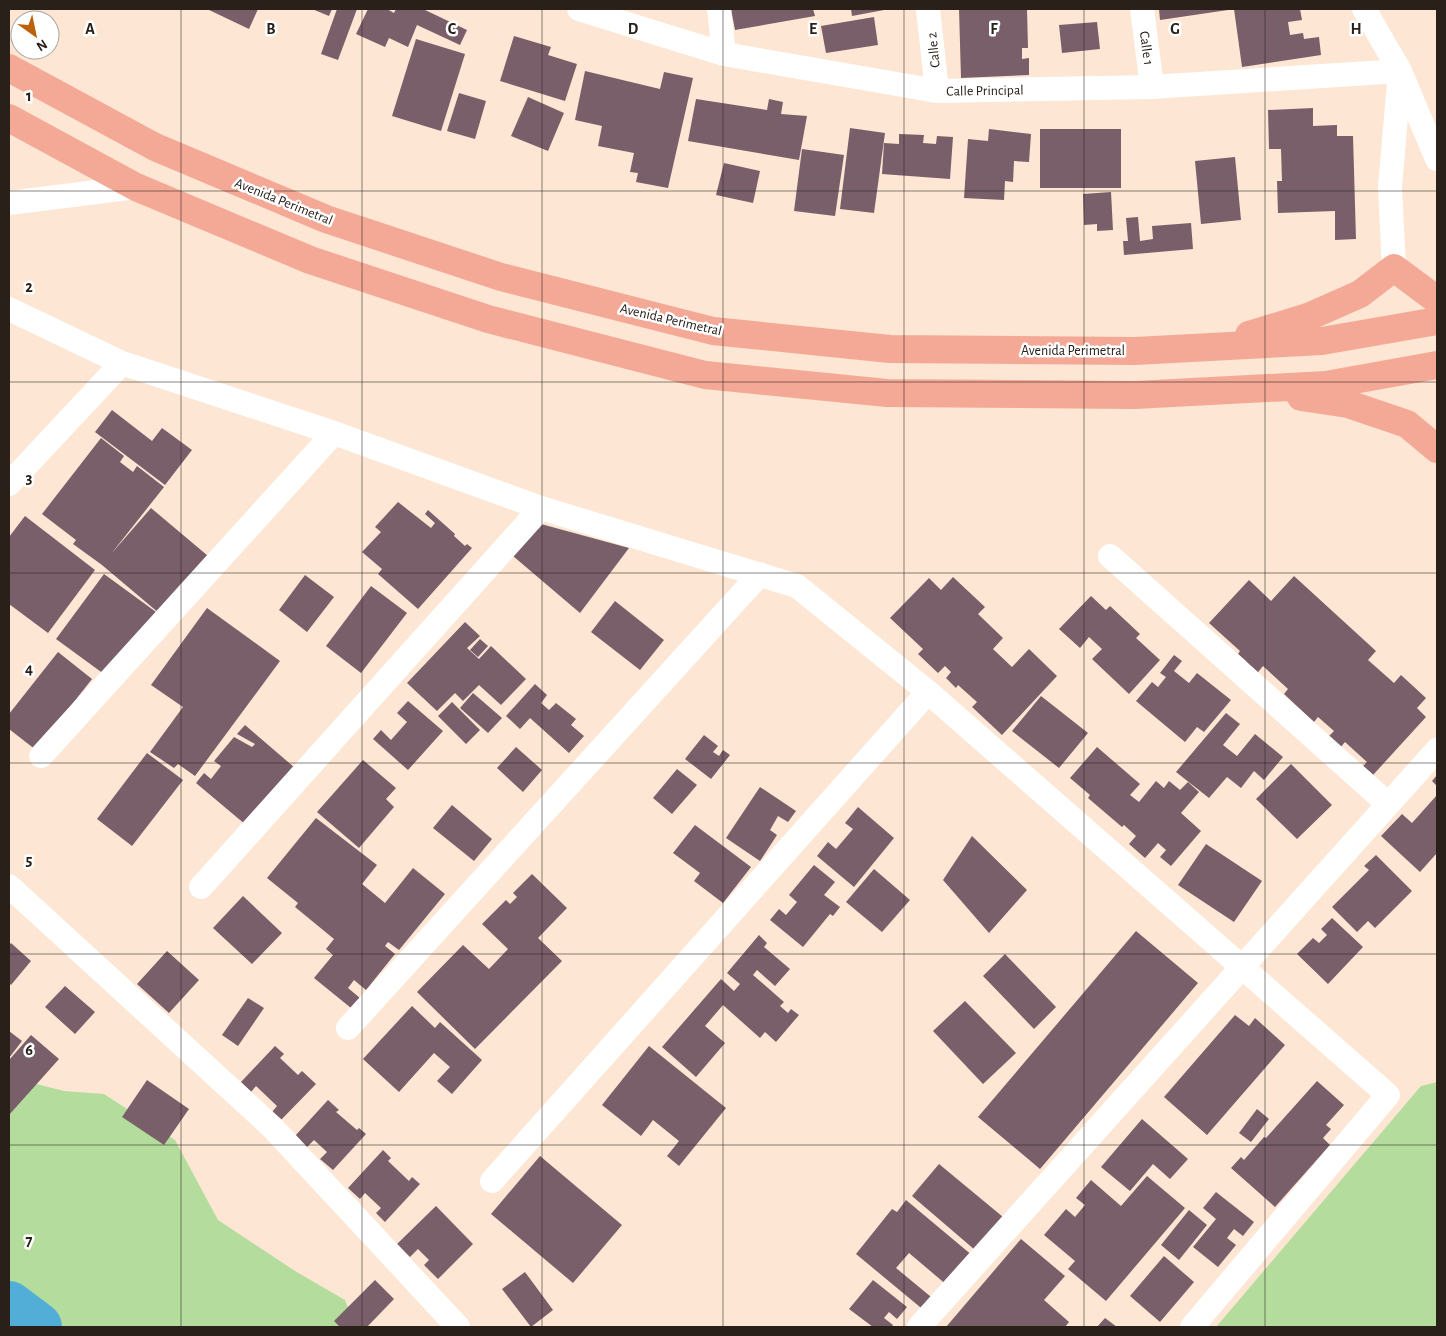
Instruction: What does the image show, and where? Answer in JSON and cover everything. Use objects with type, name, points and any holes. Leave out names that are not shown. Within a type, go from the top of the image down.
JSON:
[{"type":"main road","name":"Avenida Perimetral","points":[[9,68],[155,147],[326,218],[501,277],[713,332],[890,349],[1134,351],[1322,341],[1437,320]]},
{"type":"main road","points":[[9,118],[136,187],[310,260],[488,319],[705,375],[887,392],[1135,395],[1326,385],[1437,365]]},
{"type":"main road","points":[[1211,347],[1308,317],[1360,294],[1394,268],[1437,300]]},
{"type":"main road","points":[[1245,389],[1348,404],[1407,424],[1437,449]]},
{"type":"street","name":"Calle Principal","points":[[579,9],[724,54],[937,91],[1152,87],[1400,71]]},
{"type":"street","points":[[719,9],[724,54]]},
{"type":"street","name":"Calle 2","points":[[928,9],[937,91]]},
{"type":"street","name":"Calle 1","points":[[1142,9],[1152,87]]},
{"type":"street","points":[[1364,9],[1400,71],[1437,159]]},
{"type":"street","points":[[1394,268],[1390,187],[1400,71]]},
{"type":"street","points":[[9,203],[136,187]]},
{"type":"street","points":[[9,309],[122,363],[334,433],[541,508],[797,586],[928,692],[1388,1095],[1192,1327]]},
{"type":"street","points":[[9,484],[122,363]]},
{"type":"street","points":[[41,756],[334,433]]},
{"type":"street","points":[[201,887],[541,508]]},
{"type":"street","points":[[1110,556],[1388,804]]},
{"type":"street","points":[[348,1028],[760,574]]},
{"type":"street","points":[[492,1181],[928,692]]},
{"type":"street","points":[[919,1327],[1437,750]]},
{"type":"street","points":[[9,886],[272,1127],[458,1327]]},
{"type":"green space","points":[[9,1077],[64,1091],[104,1094],[175,1140],[218,1220],[295,1271],[345,1300],[356,1327],[9,1327]]},
{"type":"green space","points":[[1437,1082],[1437,1327],[1216,1327],[1421,1086]]},
{"type":"building","points":[[207,9],[258,9],[249,29]]},
{"type":"building","points":[[312,9],[332,9],[329,16]]},
{"type":"building","points":[[337,9],[357,9],[338,60],[321,54]]},
{"type":"building","points":[[368,9],[387,9],[394,13],[396,9],[423,9],[467,30],[460,45],[417,25],[408,47],[389,38],[385,47],[356,34]]},
{"type":"building","points":[[731,9],[813,9],[815,16],[735,30]]},
{"type":"building","points":[[851,9],[884,9],[884,10],[852,16]]},
{"type":"building","points":[[959,9],[1027,9],[1028,48],[1022,48],[1022,59],[1029,58],[1029,75],[961,78]]},
{"type":"building","points":[[1159,9],[1228,9],[1228,10],[1160,20]]},
{"type":"building","points":[[1234,9],[1300,9],[1302,20],[1288,22],[1290,35],[1303,33],[1304,39],[1319,37],[1321,55],[1242,67]]},
{"type":"building","points":[[874,17],[878,45],[826,53],[821,26]]},
{"type":"building","points":[[1097,22],[1100,49],[1062,53],[1059,25]]},
{"type":"building","points":[[514,36],[551,47],[548,55],[577,64],[565,101],[500,81]]},
{"type":"building","points":[[416,39],[465,54],[441,131],[392,116]]},
{"type":"building","points":[[585,71],[660,89],[664,72],[693,78],[668,188],[636,182],[638,173],[630,172],[634,153],[598,146],[602,126],[575,120]]},
{"type":"building","points":[[459,93],[486,101],[475,139],[447,131]]},
{"type":"building","points":[[528,97],[564,113],[548,151],[511,136]]},
{"type":"building","points":[[696,99],[767,110],[769,99],[783,102],[781,114],[807,116],[799,160],[688,141]]},
{"type":"building","points":[[1313,108],[1313,126],[1337,125],[1337,136],[1353,136],[1356,239],[1335,240],[1335,211],[1278,213],[1277,181],[1282,181],[1281,149],[1269,149],[1268,110]]},
{"type":"building","points":[[850,128],[885,133],[874,213],[840,209]]},
{"type":"building","points":[[989,129],[1031,134],[1029,162],[1014,161],[1013,182],[1005,181],[1004,200],[964,198],[968,139],[988,141]]},
{"type":"building","points":[[1040,129],[1121,129],[1121,188],[1040,188]]},
{"type":"building","points":[[899,134],[924,135],[923,143],[936,144],[937,136],[953,137],[950,179],[882,174],[884,143],[899,144]]},
{"type":"building","points":[[802,149],[844,155],[835,216],[794,211]]},
{"type":"building","points":[[1235,157],[1241,220],[1201,224],[1195,161]]},
{"type":"building","points":[[724,163],[760,171],[753,203],[716,195]]},
{"type":"building","points":[[1111,192],[1113,230],[1097,231],[1097,224],[1084,225],[1083,194]]},
{"type":"building","points":[[1138,217],[1140,241],[1153,239],[1152,226],[1191,223],[1193,249],[1124,255],[1123,241],[1128,241],[1126,218]]},
{"type":"building","points":[[112,410],[152,441],[162,428],[192,450],[165,485],[95,432]]},
{"type":"building","points":[[101,438],[124,456],[120,462],[133,472],[137,466],[164,487],[111,554],[151,508],[214,561],[166,619],[102,565],[73,544],[76,540],[42,514]]},
{"type":"building","points":[[398,502],[431,528],[435,523],[425,514],[428,510],[455,534],[454,536],[465,546],[467,544],[472,548],[418,609],[378,574],[382,569],[362,552],[381,532],[375,527]]},
{"type":"building","points":[[25,516],[95,570],[48,633],[9,604],[9,537]]},
{"type":"building","points":[[541,524],[629,548],[580,613],[513,556]]},
{"type":"building","points":[[104,574],[156,612],[108,677],[56,639]]},
{"type":"building","points":[[305,575],[334,597],[307,632],[279,610]]},
{"type":"building","points":[[1294,576],[1376,651],[1368,660],[1394,683],[1401,675],[1426,698],[1417,708],[1426,717],[1373,775],[1363,766],[1367,762],[1345,742],[1340,748],[1328,737],[1334,731],[1318,717],[1314,722],[1284,694],[1288,689],[1263,666],[1255,676],[1246,661],[1238,654],[1240,651],[1209,623],[1249,580],[1271,601]]},
{"type":"building","points":[[953,577],[985,607],[978,614],[1003,638],[993,649],[1012,667],[1029,649],[1057,676],[1002,735],[972,707],[977,702],[958,685],[956,688],[946,678],[951,672],[945,666],[938,673],[918,654],[923,649],[890,618],[929,578],[941,590]]},
{"type":"building","points":[[371,586],[407,613],[361,673],[326,646]]},
{"type":"building","points":[[1091,596],[1106,610],[1110,606],[1140,634],[1136,638],[1160,660],[1129,694],[1092,659],[1102,649],[1089,637],[1080,648],[1059,629]]},
{"type":"building","points":[[615,601],[664,640],[640,670],[591,632]]},
{"type":"building","points":[[207,608],[280,661],[195,776],[178,764],[174,768],[150,752],[183,707],[151,685]]},
{"type":"building","points":[[465,622],[480,636],[467,648],[479,659],[491,646],[526,679],[501,705],[479,685],[463,701],[455,693],[437,711],[407,683]]},
{"type":"building","points":[[480,639],[488,646],[478,657],[470,650]]},
{"type":"building","points":[[58,652],[92,679],[36,750],[9,729],[9,714]]},
{"type":"building","points":[[1174,655],[1182,661],[1174,671],[1189,683],[1197,673],[1231,700],[1204,732],[1197,727],[1185,742],[1136,701],[1152,682],[1158,687],[1166,677],[1160,673]]},
{"type":"building","points":[[535,684],[547,695],[541,703],[549,710],[556,703],[576,719],[571,725],[584,736],[569,753],[530,718],[520,729],[506,716]]},
{"type":"building","points":[[473,693],[502,718],[488,733],[460,708]]},
{"type":"building","points":[[1041,696],[1088,733],[1059,768],[1012,731]]},
{"type":"building","points":[[408,701],[443,731],[408,770],[373,739],[381,730],[391,740],[407,722],[397,713]]},
{"type":"building","points":[[452,702],[480,730],[466,744],[438,716]]},
{"type":"building","points":[[1226,713],[1240,724],[1223,745],[1237,756],[1255,734],[1283,757],[1264,780],[1254,771],[1241,788],[1227,777],[1209,798],[1176,772]]},
{"type":"building","points":[[245,725],[295,768],[246,825],[196,783],[204,773],[211,779],[221,766],[214,761],[234,737],[252,747],[255,744],[237,734]]},
{"type":"building","points":[[704,735],[718,746],[713,752],[719,756],[723,750],[730,755],[711,779],[685,759]]},
{"type":"building","points":[[516,747],[542,770],[523,792],[497,768]]},
{"type":"building","points":[[1097,747],[1140,784],[1130,795],[1139,802],[1156,781],[1164,788],[1169,781],[1180,790],[1188,782],[1199,792],[1181,813],[1201,831],[1171,866],[1160,857],[1166,850],[1158,843],[1145,858],[1129,844],[1136,836],[1124,825],[1122,827],[1088,798],[1090,795],[1070,778]]},
{"type":"building","points":[[147,753],[183,780],[132,846],[97,819]]},
{"type":"building","points":[[363,760],[396,788],[386,799],[394,807],[359,848],[317,812]]},
{"type":"building","points":[[1291,764],[1332,805],[1297,839],[1256,799]]},
{"type":"building","points":[[677,769],[697,785],[672,814],[653,798]]},
{"type":"building","points":[[1437,775],[1437,786],[1432,781]]},
{"type":"building","points":[[760,787],[796,811],[788,822],[778,816],[770,830],[777,835],[760,861],[726,838]]},
{"type":"building","points":[[1437,795],[1437,853],[1420,872],[1381,836],[1402,814],[1412,823]]},
{"type":"building","points":[[452,805],[492,839],[474,861],[433,828]]},
{"type":"building","points":[[858,807],[894,838],[854,887],[817,856],[828,842],[836,849],[853,829],[845,823]]},
{"type":"building","points":[[316,818],[377,865],[362,884],[385,903],[413,868],[445,894],[399,950],[388,942],[385,946],[395,954],[366,990],[354,980],[348,988],[360,998],[351,1008],[314,978],[333,955],[326,949],[334,939],[295,907],[298,903],[267,878]]},
{"type":"building","points":[[695,825],[751,867],[723,903],[694,881],[700,873],[673,853]]},
{"type":"building","points":[[972,836],[1027,890],[989,933],[943,880]]},
{"type":"building","points":[[1206,844],[1262,881],[1234,922],[1178,885]]},
{"type":"building","points":[[1376,855],[1412,891],[1375,928],[1368,921],[1357,932],[1332,907],[1369,870],[1364,866]]},
{"type":"building","points":[[814,865],[835,882],[824,895],[840,907],[833,916],[830,914],[803,947],[770,920],[779,909],[786,915],[797,902],[789,895]]},
{"type":"building","points":[[874,869],[910,900],[882,932],[846,902]]},
{"type":"building","points":[[532,874],[567,908],[538,938],[562,961],[475,1049],[417,992],[463,945],[489,969],[508,949],[482,924],[506,900],[510,904],[517,897],[513,893]]},
{"type":"building","points":[[243,896],[282,933],[252,964],[213,928]]},
{"type":"building","points":[[1332,918],[1363,947],[1328,984],[1297,954],[1313,938],[1319,943],[1327,935],[1321,929]]},
{"type":"building","points":[[1136,931],[1198,983],[1040,1169],[978,1117]]},
{"type":"building","points":[[759,935],[767,943],[764,947],[790,969],[775,986],[757,970],[753,975],[784,1002],[780,1006],[788,1013],[791,1009],[799,1015],[776,1042],[765,1032],[760,1038],[723,1005],[705,1026],[725,1043],[696,1077],[662,1047],[721,979],[734,991],[740,984],[727,973]]},
{"type":"building","points":[[11,943],[31,961],[11,985],[9,983],[9,946]]},
{"type":"building","points":[[167,951],[199,980],[169,1013],[137,984]]},
{"type":"building","points":[[1005,954],[1056,1007],[1034,1029],[983,976]]},
{"type":"building","points":[[65,986],[95,1012],[75,1034],[45,1007]]},
{"type":"building","points":[[248,998],[264,1008],[238,1046],[222,1035]]},
{"type":"building","points":[[965,1001],[1016,1053],[983,1084],[933,1031]]},
{"type":"building","points":[[412,1006],[435,1028],[440,1022],[482,1060],[452,1094],[437,1081],[450,1067],[434,1053],[399,1092],[363,1059]]},
{"type":"building","points":[[1235,1015],[1249,1026],[1255,1018],[1285,1045],[1207,1135],[1164,1097]]},
{"type":"building","points":[[9,1031],[22,1041],[9,1058]]},
{"type":"building","points":[[31,1035],[59,1059],[9,1115],[9,1060]]},
{"type":"building","points":[[275,1046],[284,1054],[280,1058],[298,1075],[302,1071],[316,1084],[281,1120],[272,1112],[277,1106],[256,1086],[251,1092],[241,1082]]},
{"type":"building","points":[[649,1046],[726,1108],[679,1166],[667,1156],[679,1141],[653,1120],[641,1136],[602,1105]]},
{"type":"building","points":[[147,1080],[189,1109],[164,1145],[122,1117]]},
{"type":"building","points":[[1317,1081],[1344,1105],[1326,1125],[1331,1129],[1323,1138],[1330,1145],[1275,1207],[1231,1168],[1241,1157],[1244,1160],[1264,1137],[1266,1138]]},
{"type":"building","points":[[328,1100],[339,1110],[336,1112],[357,1130],[359,1128],[366,1134],[333,1170],[320,1159],[327,1152],[314,1140],[307,1147],[295,1136]]},
{"type":"building","points":[[1257,1109],[1269,1119],[1251,1142],[1239,1133]]},
{"type":"building","points":[[1142,1119],[1188,1159],[1170,1179],[1153,1164],[1130,1191],[1101,1167]]},
{"type":"building","points":[[383,1150],[391,1158],[388,1161],[409,1181],[412,1177],[420,1184],[385,1222],[376,1213],[381,1208],[365,1193],[360,1199],[348,1188]]},
{"type":"building","points":[[540,1156],[622,1225],[573,1283],[491,1214]]},
{"type":"building","points":[[939,1164],[1003,1217],[975,1250],[912,1196]]},
{"type":"building","points":[[1147,1176],[1185,1208],[1106,1301],[1068,1269],[1075,1261],[1044,1235],[1066,1209],[1075,1217],[1085,1205],[1076,1198],[1091,1180],[1121,1206]]},
{"type":"building","points":[[1216,1192],[1254,1222],[1243,1236],[1234,1229],[1227,1238],[1236,1245],[1218,1267],[1193,1247],[1216,1219],[1203,1208]]},
{"type":"building","points":[[906,1200],[973,1256],[948,1286],[909,1253],[896,1268],[936,1301],[926,1312],[856,1254],[892,1209],[897,1212]]},
{"type":"building","points":[[436,1206],[473,1244],[438,1279],[424,1265],[429,1260],[418,1249],[410,1257],[397,1244]]},
{"type":"building","points":[[1189,1210],[1207,1225],[1179,1260],[1161,1245]]},
{"type":"building","points":[[1021,1239],[1065,1276],[1044,1300],[1069,1322],[1065,1327],[946,1327]]},
{"type":"building","points":[[1164,1256],[1194,1282],[1160,1322],[1130,1296]]},
{"type":"building","points":[[525,1272],[553,1310],[531,1327],[502,1289]]},
{"type":"building","points":[[375,1280],[394,1299],[367,1327],[340,1327],[334,1321]]},
{"type":"building","points":[[873,1280],[907,1307],[897,1319],[889,1312],[884,1318],[893,1325],[892,1327],[873,1327],[849,1309]]},
{"type":"building","points":[[1105,1318],[1117,1327],[1097,1327]]},
{"type":"waterway","points":[[9,1306],[37,1327]]}]
